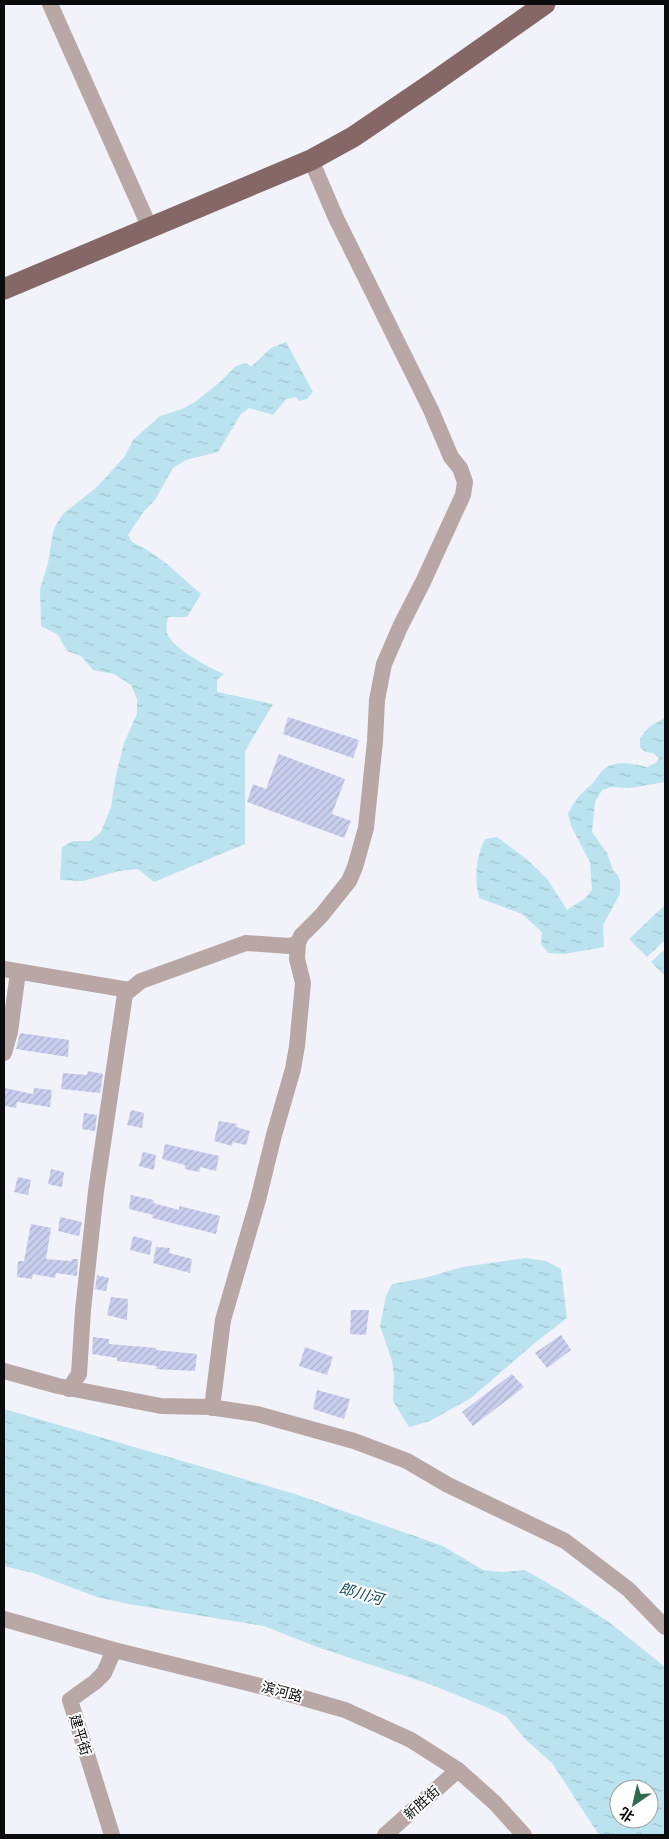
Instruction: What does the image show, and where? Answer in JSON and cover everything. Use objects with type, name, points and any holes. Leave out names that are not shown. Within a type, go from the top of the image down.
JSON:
[{"type":"main road","points":[[4,289],[311,160],[352,137],[544,4]]},
{"type":"street","points":[[50,4],[150,228]]},
{"type":"street","points":[[212,1408],[223,1320],[293,1069],[303,983],[297,960],[298,943],[301,936],[321,916],[349,881],[356,867],[366,828],[375,741],[377,700],[384,664],[463,495],[465,482],[460,468],[452,457],[431,410],[336,218],[311,160]]},
{"type":"street","points":[[69,1389],[79,1374],[83,1310],[96,1191],[124,999],[129,990],[141,982],[246,943],[290,946],[298,943]]},
{"type":"street","points":[[4,1054],[10,1032],[11,971],[129,990]]},
{"type":"street","points":[[4,1371],[69,1389],[161,1406],[212,1408],[257,1414],[354,1441],[406,1461],[456,1489],[565,1541],[628,1590],[665,1627]]},
{"type":"street","name":"滨河路","points":[[4,1620],[114,1650],[268,1688],[345,1710],[411,1740],[458,1770],[495,1803],[524,1835]]},
{"type":"street","name":"建平街","points":[[112,1835],[70,1700],[104,1673],[114,1650]]},
{"type":"street","name":"新胜街","points":[[385,1835],[458,1770]]},
{"type":"water","points":[[286,342],[313,392],[307,399],[299,401],[296,397],[286,399],[273,415],[249,408],[241,414],[218,452],[186,460],[173,468],[155,500],[144,511],[128,535],[132,542],[146,549],[167,564],[201,594],[187,617],[168,617],[167,633],[176,645],[192,657],[224,674],[217,680],[217,692],[273,704],[245,751],[245,844],[154,882],[138,869],[119,871],[83,881],[60,880],[62,847],[73,841],[90,841],[101,832],[111,807],[115,779],[124,743],[137,714],[137,699],[131,685],[114,674],[93,670],[81,656],[67,651],[58,635],[41,626],[40,589],[48,563],[53,532],[64,513],[97,487],[125,456],[133,440],[160,416],[182,409],[195,402],[236,366],[245,363],[252,366],[271,348]]},
{"type":"water","points":[[665,714],[665,782],[629,788],[611,787],[602,790],[595,802],[592,832],[607,853],[620,882],[620,894],[603,925],[604,947],[564,954],[548,953],[541,944],[542,932],[522,914],[479,898],[477,868],[485,839],[497,837],[529,861],[548,880],[567,910],[584,899],[592,890],[590,862],[571,826],[568,814],[578,797],[607,767],[623,763],[647,767],[656,763],[659,758],[653,753],[645,752],[640,747],[640,738],[649,727],[664,718]]},
{"type":"water","points":[[665,905],[665,940],[647,957],[629,939]]},
{"type":"water","points":[[665,949],[665,976],[651,962]]},
{"type":"water","points":[[526,1258],[546,1261],[561,1269],[567,1318],[471,1398],[430,1421],[409,1427],[393,1401],[394,1375],[392,1361],[380,1326],[386,1296],[392,1284],[424,1278],[463,1267]]},
{"type":"water","name":"郎川河","points":[[4,1409],[295,1494],[443,1546],[483,1570],[502,1572],[525,1570],[609,1622],[665,1667],[665,1835],[599,1835],[552,1763],[526,1740],[506,1716],[488,1708],[432,1685],[317,1647],[264,1626],[128,1604],[97,1597],[33,1573],[4,1566]]},
{"type":"building","points":[[288,717],[359,740],[353,758],[283,734]]},
{"type":"building","points":[[279,754],[345,779],[332,814],[351,821],[344,838],[247,802],[253,784],[266,789]]},
{"type":"building","points":[[20,1033],[69,1040],[68,1057],[16,1049]]},
{"type":"building","points":[[88,1071],[103,1074],[100,1093],[61,1089],[63,1073],[87,1075]]},
{"type":"building","points":[[4,1088],[33,1094],[34,1088],[52,1090],[50,1107],[17,1102],[16,1108],[4,1106]]},
{"type":"building","points":[[131,1110],[144,1113],[142,1128],[127,1125]]},
{"type":"building","points":[[84,1113],[97,1115],[95,1131],[82,1129]]},
{"type":"building","points":[[219,1121],[237,1124],[236,1127],[250,1131],[246,1145],[233,1142],[232,1146],[214,1141]]},
{"type":"building","points":[[165,1144],[219,1156],[216,1171],[200,1167],[199,1172],[185,1169],[185,1165],[162,1159]]},
{"type":"building","points":[[143,1152],[156,1155],[154,1170],[139,1166]]},
{"type":"building","points":[[51,1169],[64,1172],[62,1187],[48,1184]]},
{"type":"building","points":[[18,1177],[31,1180],[28,1195],[14,1192]]},
{"type":"building","points":[[131,1195],[154,1200],[153,1203],[179,1210],[179,1206],[220,1216],[216,1234],[152,1218],[153,1215],[129,1209]]},
{"type":"building","points":[[60,1217],[82,1222],[79,1236],[58,1231]]},
{"type":"building","points":[[31,1224],[51,1228],[46,1259],[71,1261],[72,1259],[78,1259],[77,1276],[56,1273],[55,1278],[33,1274],[32,1279],[17,1277],[18,1261],[24,1261]]},
{"type":"building","points":[[133,1236],[152,1241],[150,1255],[130,1250]]},
{"type":"building","points":[[156,1247],[170,1248],[169,1253],[192,1259],[190,1273],[153,1263]]},
{"type":"building","points":[[97,1275],[109,1278],[106,1291],[95,1289]]},
{"type":"building","points":[[111,1297],[128,1299],[127,1320],[107,1315]]},
{"type":"building","points":[[351,1310],[369,1310],[366,1335],[350,1334]]},
{"type":"building","points":[[561,1335],[571,1350],[547,1368],[535,1353]]},
{"type":"building","points":[[93,1337],[109,1339],[109,1344],[197,1354],[195,1371],[156,1369],[157,1366],[117,1361],[117,1358],[92,1354]]},
{"type":"building","points":[[305,1347],[333,1357],[327,1375],[299,1366]]},
{"type":"building","points":[[512,1374],[524,1387],[473,1426],[462,1412]]},
{"type":"building","points":[[317,1390],[350,1399],[344,1419],[313,1409]]}]
